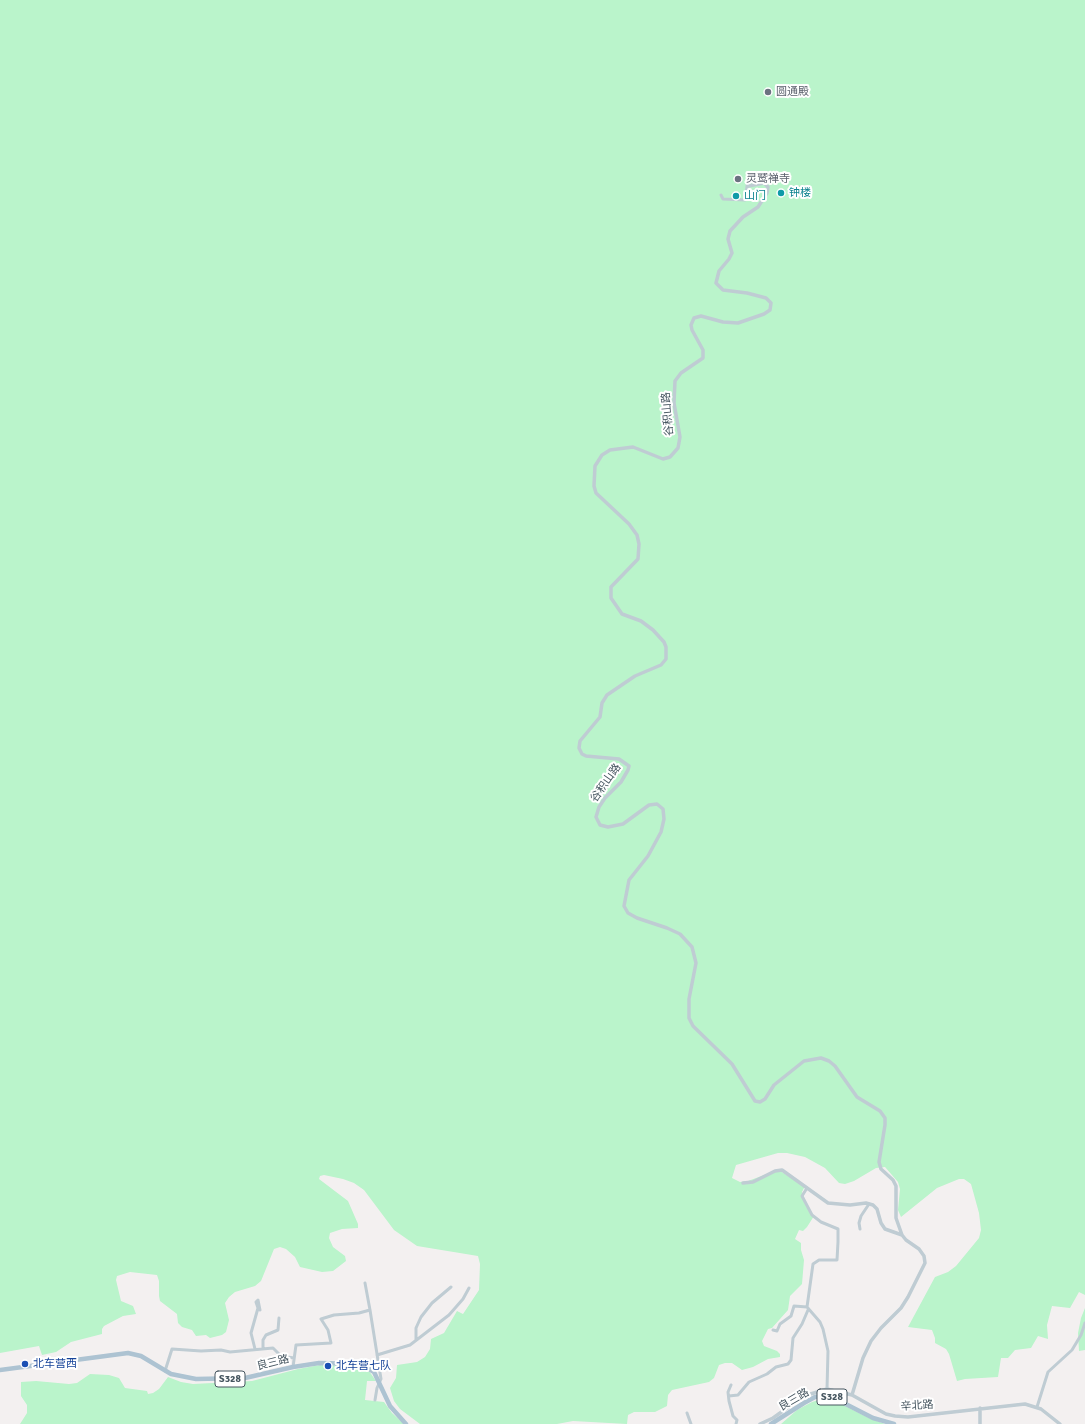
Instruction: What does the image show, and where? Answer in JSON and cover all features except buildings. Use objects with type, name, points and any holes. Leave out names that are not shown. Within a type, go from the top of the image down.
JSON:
[{"type":"main road","name":"良三路","points":[[0,1370],[128,1353],[140,1356],[165,1370],[184,1377],[226,1380],[256,1377],[293,1366],[328,1362],[361,1364],[371,1369],[380,1382],[390,1406],[406,1424]]},
{"type":"main road","name":"良三路","points":[[771,1424],[812,1398],[828,1396],[873,1418],[894,1424]]},
{"type":"street","points":[[720,195],[723,199],[745,200],[749,173]]},
{"type":"street","name":"谷积山路","points":[[748,186],[764,183],[768,187],[768,193],[758,207],[730,231],[728,239],[732,253],[729,260],[719,271],[716,283],[723,290],[747,292],[766,298],[771,303],[771,308],[764,314],[738,323],[723,322],[701,316],[694,318],[691,325],[692,330],[703,350],[703,358],[681,373],[676,381],[674,403],[680,437],[678,448],[670,457],[663,459],[633,447],[610,450],[602,455],[595,466],[594,486],[596,493],[629,524],[638,536],[639,544],[638,559],[611,587],[611,598],[622,614],[641,621],[653,630],[664,642],[666,659],[662,665],[634,676],[607,695],[602,703],[600,717],[580,741],[579,748],[582,754],[586,756],[614,758],[628,764],[628,770],[621,782],[604,798],[598,811],[596,820],[600,825],[608,827],[623,824],[648,805],[657,804],[663,809],[664,819],[661,832],[648,856],[629,880],[624,906],[628,913],[637,918],[680,934],[692,947],[696,963],[689,999],[689,1018],[692,1026],[732,1064],[755,1101],[760,1102],[765,1099],[774,1085],[804,1061],[821,1058],[829,1061],[835,1066],[858,1097],[880,1111],[885,1118],[879,1162],[881,1169],[891,1178],[896,1186],[896,1218],[902,1235]]},
{"type":"street","points":[[743,1183],[753,1182],[775,1171],[782,1170],[828,1203],[850,1205],[869,1204],[877,1209],[881,1223],[885,1229],[902,1235],[906,1240],[922,1252],[925,1263],[912,1290],[901,1308],[881,1328],[871,1341],[863,1358],[852,1395]]},
{"type":"street","points":[[729,1396],[738,1395],[749,1382],[767,1374],[776,1367],[788,1364],[790,1360],[792,1338],[802,1324],[808,1308],[813,1264],[819,1260],[837,1260],[838,1229],[821,1222],[812,1215],[802,1196],[807,1188]]},
{"type":"street","points":[[860,1229],[858,1224],[861,1216],[869,1204]]},
{"type":"street","points":[[365,1283],[380,1382],[377,1388],[375,1400]]},
{"type":"street","points":[[416,1340],[416,1328],[421,1317],[432,1303],[451,1288]]},
{"type":"street","points":[[377,1355],[410,1345],[449,1315],[463,1299],[469,1288]]},
{"type":"street","points":[[255,1350],[251,1333],[258,1308],[256,1302],[258,1300],[260,1310]]},
{"type":"street","points":[[760,1424],[773,1418],[804,1396],[827,1389],[828,1351],[823,1329],[820,1322],[808,1308],[794,1306],[791,1316],[780,1324],[776,1331],[773,1330]]},
{"type":"street","points":[[293,1366],[296,1345],[331,1343],[328,1330],[321,1319],[334,1315],[359,1313],[370,1310]]},
{"type":"street","points":[[263,1348],[263,1340],[266,1335],[278,1330],[280,1318]]},
{"type":"street","points":[[1037,1407],[1048,1372],[1072,1350],[1081,1335],[1085,1323]]},
{"type":"street","points":[[165,1370],[172,1349],[201,1351],[221,1350],[230,1352],[273,1348],[281,1356],[294,1358]]},
{"type":"street","points":[[731,1385],[729,1396],[730,1409],[737,1420],[736,1424]]},
{"type":"street","name":"辛北路","points":[[827,1389],[852,1395],[886,1414],[895,1416],[908,1417],[1018,1404],[1037,1407],[1060,1424]]},
{"type":"street","points":[[980,1408],[980,1424]]},
{"type":"street","points":[[687,1413],[691,1424]]},
{"type":"street","points":[[779,1424],[780,1418]]},
{"type":"green space","points":[[0,0],[1085,0],[1085,1295],[1079,1292],[1070,1308],[1052,1306],[1047,1325],[1048,1339],[1038,1336],[1031,1348],[1015,1350],[1008,1358],[1001,1358],[998,1377],[965,1379],[957,1381],[949,1354],[946,1349],[935,1343],[932,1330],[908,1327],[935,1277],[948,1272],[956,1266],[979,1238],[981,1230],[979,1213],[971,1184],[964,1179],[959,1179],[937,1188],[901,1217],[898,1210],[900,1189],[898,1182],[885,1167],[876,1168],[854,1181],[845,1184],[839,1183],[825,1168],[805,1157],[787,1153],[778,1153],[736,1165],[732,1178],[740,1182],[748,1181],[775,1171],[780,1171],[805,1186],[802,1192],[807,1206],[814,1216],[803,1231],[799,1230],[795,1239],[801,1243],[801,1250],[804,1260],[802,1284],[790,1296],[788,1310],[772,1328],[768,1329],[762,1341],[764,1346],[777,1351],[780,1354],[780,1357],[768,1359],[753,1367],[742,1370],[732,1363],[719,1365],[714,1378],[709,1382],[672,1390],[668,1395],[667,1406],[655,1412],[634,1412],[628,1415],[627,1424],[573,1421],[557,1424],[420,1424],[400,1409],[394,1401],[390,1388],[396,1378],[397,1365],[417,1362],[425,1357],[430,1349],[431,1339],[444,1333],[457,1311],[463,1314],[479,1290],[480,1264],[478,1256],[417,1246],[394,1230],[364,1190],[354,1183],[324,1175],[320,1176],[319,1179],[348,1201],[358,1224],[358,1228],[342,1229],[330,1233],[329,1238],[333,1247],[345,1256],[346,1261],[333,1271],[322,1272],[300,1267],[295,1257],[286,1249],[280,1247],[274,1249],[261,1281],[255,1286],[235,1292],[225,1303],[229,1320],[226,1332],[222,1335],[210,1338],[206,1335],[196,1336],[192,1330],[182,1327],[178,1323],[177,1314],[160,1301],[159,1281],[157,1275],[130,1272],[117,1276],[116,1280],[121,1301],[133,1306],[136,1314],[123,1316],[104,1326],[102,1329],[102,1334],[71,1342],[56,1352],[42,1355],[39,1346],[0,1353]]},
{"type":"green space","points":[[1085,1308],[1085,1350],[1079,1351],[1078,1333]]},
{"type":"green space","points":[[320,1365],[356,1366],[369,1371],[376,1381],[367,1381],[365,1400],[384,1402],[392,1413],[404,1424],[20,1424],[27,1413],[27,1405],[21,1396],[21,1382],[36,1381],[69,1384],[77,1383],[90,1374],[109,1375],[119,1378],[125,1388],[147,1391],[148,1394],[159,1389],[168,1377],[181,1382],[193,1384],[252,1381]]},
{"type":"green space","points":[[822,1399],[837,1402],[871,1419],[885,1424],[781,1424],[797,1410],[812,1402]]},
{"type":"place","name":"圆通殿","points":[[768,92]]},
{"type":"place","name":"灵鹫禅寺","points":[[738,179]]},
{"type":"place","name":"钟楼","points":[[781,193]]},
{"type":"place","name":"山门","points":[[736,196]]},
{"type":"place","name":"北车营西","points":[[25,1364]]},
{"type":"place","name":"北车营七队","points":[[328,1366]]}]
